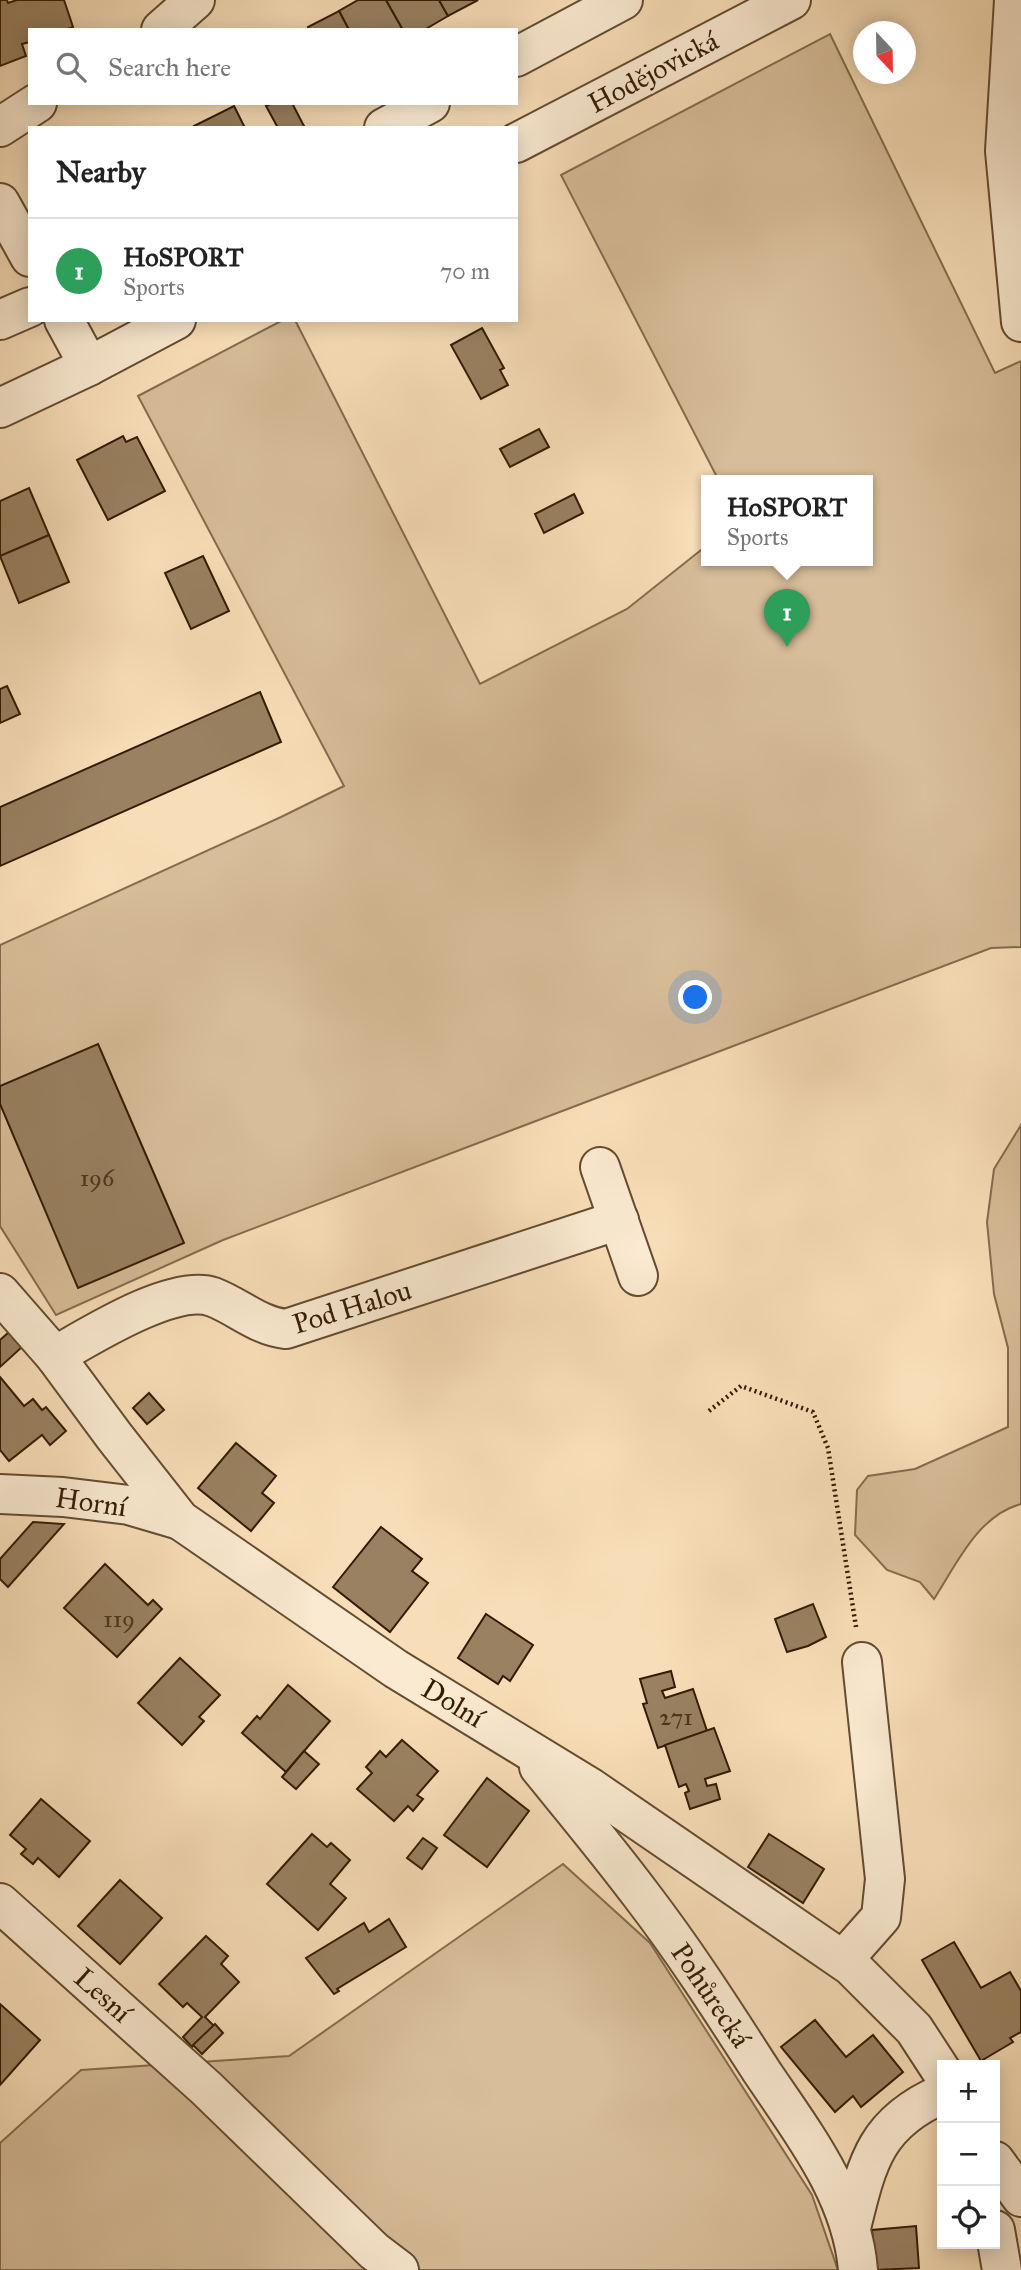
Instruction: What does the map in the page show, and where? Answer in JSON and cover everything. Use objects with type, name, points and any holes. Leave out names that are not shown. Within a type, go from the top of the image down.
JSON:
[{"type":"street","points":[[163,28],[195,0]]},
{"type":"street","points":[[518,56],[623,0]]},
{"type":"street","name":"Hodějovická","points":[[518,142],[791,0]]},
{"type":"street","points":[[1013,0],[1005,152],[1021,322]]},
{"type":"street","points":[[0,127],[34,105]]},
{"type":"street","points":[[388,126],[426,105]]},
{"type":"street","points":[[0,204],[28,253]]},
{"type":"street","points":[[0,320],[28,308]]},
{"type":"street","points":[[65,322],[89,366]]},
{"type":"street","points":[[0,408],[89,366],[172,322]]},
{"type":"street","points":[[600,1167],[638,1276]]},
{"type":"street","name":"Pod Halou","points":[[55,1356],[161,1301],[181,1295],[212,1297],[271,1328],[286,1329],[619,1220]]},
{"type":"street","name":"Dolní","points":[[0,1293],[55,1356],[180,1520],[396,1670],[591,1788],[843,1960],[914,2029],[937,2064]]},
{"type":"street","name":"Horní","points":[[0,1494],[63,1497],[129,1505],[180,1520]]},
{"type":"street","points":[[843,1960],[881,1917],[885,1879],[862,1662]]},
{"type":"street","name":"Pohůrecká","points":[[520,1744],[643,1897],[814,2150],[844,2206],[856,2247],[858,2270]]},
{"type":"street","name":"Lesní","points":[[0,1903],[206,2088],[374,2251],[399,2270]]},
{"type":"street","points":[[850,2228],[867,2166],[891,2128],[918,2105],[937,2096]]},
{"type":"street","points":[[1000,2168],[1021,2197]]},
{"type":"street","points":[[998,2249],[1002,2270]]},
{"type":"path","points":[[709,1411],[741,1386],[814,1412],[828,1448],[862,1662]]},
{"type":"shaded area","points":[[830,34],[995,373],[1021,361],[1021,947],[991,948],[223,1240],[56,1315],[0,1226],[0,945],[344,786],[138,396],[279,322],[296,322],[480,684],[627,609],[701,550],[701,566],[873,566],[873,475],[716,475],[561,175]]},
{"type":"shaded area","points":[[1021,1125],[1021,1504],[1006,1510],[980,1530],[934,1599],[920,1582],[887,1570],[855,1535],[857,1490],[868,1476],[915,1469],[1008,1427],[1008,1348],[994,1294],[987,1222],[994,1169]]},
{"type":"shaded area","points":[[563,1864],[650,1943],[812,2195],[838,2270],[0,2270],[0,2143],[81,2070],[289,2056]]},
{"type":"building","points":[[0,0],[7,0],[8,3],[17,0],[64,0],[73,27],[28,28],[28,42],[22,44],[26,56],[0,66]]},
{"type":"building","points":[[358,0],[386,0],[402,28],[348,28],[339,11]]},
{"type":"building","points":[[386,0],[439,0],[448,16],[427,28],[402,28]]},
{"type":"building","points":[[439,0],[478,0],[448,16]]},
{"type":"building","points":[[339,11],[348,28],[308,28]]},
{"type":"building","points":[[293,105],[304,126],[277,126],[266,106]]},
{"type":"building","points":[[234,106],[244,126],[194,126]]},
{"type":"building","points":[[482,328],[504,368],[500,370],[508,385],[481,399],[451,345]]},
{"type":"building","points":[[539,429],[549,447],[510,467],[500,449]]},
{"type":"building","points":[[123,436],[126,442],[137,437],[165,491],[108,520],[77,460]]},
{"type":"building","points":[[29,488],[49,535],[0,556],[0,501]]},
{"type":"building","points":[[574,494],[583,513],[544,533],[535,514]]},
{"type":"building","points":[[49,535],[69,582],[19,603],[0,556]]},
{"type":"building","points":[[203,556],[229,611],[191,629],[165,573]]},
{"type":"building","points":[[7,686],[20,714],[0,723],[0,689]]},
{"type":"building","points":[[260,692],[281,742],[0,866],[0,807]]},
{"type":"building","points":[[98,1044],[184,1243],[78,1288],[0,1104],[0,1086]]},
{"type":"building","points":[[9,1332],[22,1347],[0,1367],[0,1340]]},
{"type":"building","points":[[0,1377],[24,1406],[33,1399],[42,1410],[46,1407],[66,1431],[50,1445],[42,1435],[9,1461],[0,1450]]},
{"type":"building","points":[[149,1393],[164,1410],[147,1424],[133,1408]]},
{"type":"building","points":[[236,1443],[276,1476],[262,1493],[274,1503],[251,1531],[198,1488]]},
{"type":"building","points":[[33,1522],[64,1524],[8,1587],[0,1579],[0,1559]]},
{"type":"building","points":[[381,1527],[422,1559],[412,1571],[428,1583],[390,1632],[333,1587]]},
{"type":"building","points":[[105,1564],[148,1605],[153,1600],[162,1609],[117,1657],[64,1608]]},
{"type":"building","points":[[813,1604],[826,1637],[787,1652],[775,1619]]},
{"type":"building","points":[[486,1614],[533,1645],[510,1681],[503,1676],[498,1684],[458,1658]]},
{"type":"building","points":[[180,1658],[220,1695],[199,1717],[204,1721],[182,1745],[138,1703]]},
{"type":"building","points":[[671,1671],[675,1687],[662,1691],[665,1698],[693,1689],[707,1731],[658,1748],[643,1704],[647,1703],[640,1679]]},
{"type":"building","points":[[288,1685],[330,1721],[286,1772],[242,1733],[257,1716],[260,1719]]},
{"type":"building","points":[[714,1728],[730,1771],[705,1779],[707,1786],[716,1784],[720,1799],[690,1809],[685,1793],[689,1791],[686,1784],[679,1787],[665,1745]]},
{"type":"building","points":[[402,1740],[438,1771],[417,1795],[423,1799],[413,1811],[408,1806],[394,1821],[357,1789],[372,1773],[366,1767],[380,1751],[386,1757]]},
{"type":"building","points":[[304,1751],[319,1764],[296,1789],[282,1777]]},
{"type":"building","points":[[487,1778],[529,1811],[487,1867],[444,1835]]},
{"type":"building","points":[[41,1799],[90,1841],[59,1877],[38,1858],[33,1864],[21,1854],[26,1849],[10,1835]]},
{"type":"building","points":[[312,1834],[327,1847],[331,1843],[350,1860],[330,1884],[346,1898],[318,1930],[267,1884]]},
{"type":"building","points":[[769,1834],[824,1869],[803,1903],[748,1867]]},
{"type":"building","points":[[423,1838],[437,1848],[422,1869],[407,1858]]},
{"type":"building","points":[[120,1880],[162,1918],[120,1964],[78,1926]]},
{"type":"building","points":[[389,1919],[406,1947],[337,1989],[339,1991],[334,1994],[306,1958],[364,1923],[369,1932]]},
{"type":"building","points":[[206,1936],[228,1956],[221,1964],[239,1982],[205,2017],[214,2026],[192,2047],[183,2037],[202,2017],[187,2003],[183,2007],[159,1984]]},
{"type":"building","points":[[954,1942],[981,1988],[1010,1972],[1021,1991],[1021,2032],[1010,2038],[1013,2042],[980,2060],[922,1960]]},
{"type":"building","points":[[0,2004],[40,2040],[0,2085]]},
{"type":"building","points":[[815,2020],[846,2057],[873,2035],[903,2072],[861,2107],[853,2096],[835,2112],[781,2047]]},
{"type":"building","points":[[215,2024],[223,2033],[202,2054],[193,2045]]},
{"type":"building","points":[[916,2226],[919,2268],[876,2270],[872,2230]]},
{"type":"place","name":"HoSPORT","points":[[787,647]]}]
